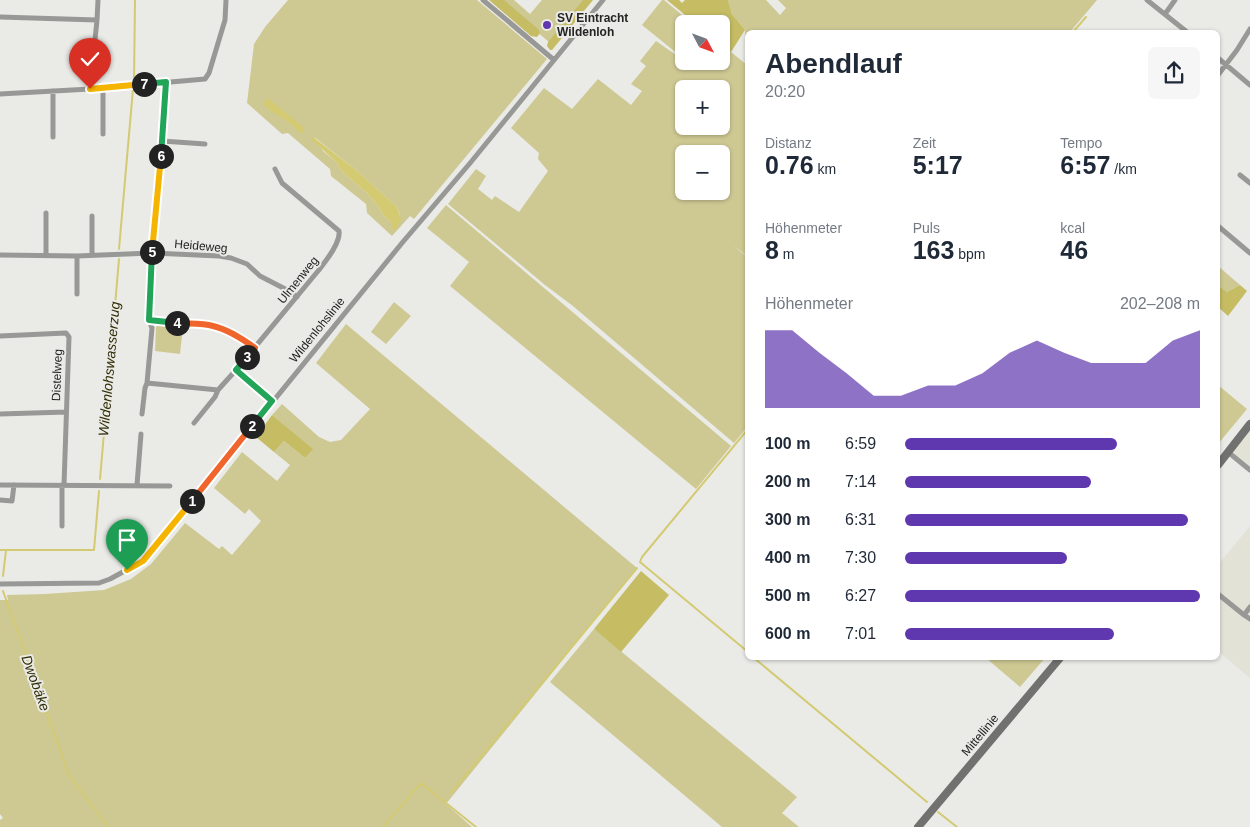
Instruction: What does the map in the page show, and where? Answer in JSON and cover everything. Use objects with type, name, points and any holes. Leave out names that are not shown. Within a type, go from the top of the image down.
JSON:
[{"type":"street","points":[[90,89],[98,0]]},
{"type":"street","points":[[0,94],[90,89],[205,79],[209,73],[225,20],[226,0]]},
{"type":"street","points":[[483,0],[554,60]]},
{"type":"street","name":"Wildenlohslinie","points":[[0,584],[99,583],[143,561],[272,401],[402,243],[472,162],[604,0]]},
{"type":"street","points":[[1147,0],[1185,30]]},
{"type":"street","points":[[1165,14],[1175,0]]},
{"type":"street","points":[[0,17],[97,20]]},
{"type":"street","points":[[1220,72],[1250,29]]},
{"type":"street","points":[[1220,60],[1250,85]]},
{"type":"street","points":[[142,414],[152,328],[149,320],[152,252],[166,82]]},
{"type":"street","points":[[103,88],[103,134]]},
{"type":"street","points":[[53,91],[53,137]]},
{"type":"street","points":[[162,141],[205,144]]},
{"type":"street","name":"Ulmenweg","points":[[194,423],[215,397],[218,390],[329,258],[340,236],[336,228],[282,182],[275,170]]},
{"type":"street","points":[[1240,175],[1250,183]]},
{"type":"street","points":[[46,213],[46,255]]},
{"type":"street","points":[[92,216],[92,255]]},
{"type":"street","points":[[1220,228],[1250,253]]},
{"type":"street","name":"Heideweg","points":[[0,255],[77,256],[152,252],[219,256],[247,264],[260,276],[297,297]]},
{"type":"street","points":[[77,256],[77,294]]},
{"type":"street","points":[[149,320],[218,327],[255,348]]},
{"type":"street","name":"Distelweg","points":[[0,336],[66,333],[69,337],[62,526]]},
{"type":"street","points":[[236,370],[272,401]]},
{"type":"street","points":[[147,383],[218,390]]},
{"type":"street","points":[[0,414],[66,412]]},
{"type":"street","points":[[1220,462],[1250,424]]},
{"type":"street","points":[[136,485],[141,434]]},
{"type":"street","points":[[1228,452],[1250,470]]},
{"type":"street","points":[[0,485],[170,486]]},
{"type":"street","points":[[0,500],[12,501],[14,485]]},
{"type":"street","points":[[1220,596],[1250,619]]},
{"type":"street","points":[[1244,615],[1250,607]]},
{"type":"street","name":"Mittellinie","points":[[918,827],[1058,660]]},
{"type":"shaded area","points":[[288,0],[477,0],[547,59],[414,219],[410,216],[392,236],[367,213],[366,204],[331,176],[330,169],[288,133],[282,134],[247,103],[254,44],[265,27]],"holes":[[[314,137],[356,170],[397,207],[400,215],[391,225],[391,222],[383,215],[367,193],[323,151]]]},
{"type":"shaded area","points":[[489,0],[504,0],[538,29],[540,33],[537,37],[531,36]]},
{"type":"shaded area","name":"SV Eintracht Wildenloh","points":[[500,0],[514,0],[530,14],[542,0],[586,0],[550,43]]},
{"type":"shaded area","points":[[583,0],[593,0],[552,50],[550,50],[547,46],[548,42]]},
{"type":"shaded area","points":[[662,0],[664,0],[682,15],[675,15],[675,52],[642,25]]},
{"type":"shaded area","points":[[667,0],[679,0],[682,3],[685,0],[728,0],[732,14],[745,30],[731,52],[730,15],[685,15]]},
{"type":"shaded area","points":[[728,0],[766,0],[780,15],[786,8],[778,0],[1097,0],[1072,30],[745,30],[732,14]]},
{"type":"shaded area","points":[[656,41],[675,54],[675,70],[730,70],[730,51],[745,63],[745,254],[733,245],[745,255],[745,430],[734,443],[573,306],[448,204],[476,169],[486,176],[478,189],[492,200],[495,196],[519,212],[548,171],[538,159],[539,153],[511,128],[544,88],[572,109],[598,79],[631,105],[642,91],[631,84],[646,66],[640,61]]},
{"type":"shaded area","points":[[265,99],[269,99],[302,126],[304,132],[300,133],[292,125],[268,109],[264,105]]},
{"type":"shaded area","points":[[313,137],[356,170],[397,207],[401,219],[394,231],[391,228],[391,222],[383,215],[367,193],[343,172],[335,161],[311,139]]},
{"type":"shaded area","points":[[446,205],[731,446],[696,489],[450,286],[469,262],[427,228]]},
{"type":"shaded area","points":[[1220,268],[1240,285],[1227,292],[1220,287]]},
{"type":"shaded area","points":[[1240,285],[1247,291],[1228,316],[1220,309],[1220,287],[1227,292]]},
{"type":"shaded area","points":[[394,302],[411,316],[386,344],[371,332]]},
{"type":"shaded area","points":[[159,324],[183,327],[180,354],[155,351],[156,327]]},
{"type":"shaded area","points":[[346,324],[637,568],[446,804],[472,827],[0,827],[0,820],[3,818],[0,814],[0,600],[8,600],[7,595],[104,590],[131,579],[151,564],[185,523],[219,549],[222,546],[232,555],[261,521],[249,509],[245,514],[214,488],[242,452],[277,481],[290,465],[274,452],[284,441],[305,458],[312,449],[272,415],[282,404],[319,437],[330,442],[341,440],[370,409],[316,363]]},
{"type":"shaded area","points":[[1220,387],[1247,409],[1220,442]]},
{"type":"shaded area","points":[[272,415],[313,449],[305,458],[284,441],[274,452],[256,437]]},
{"type":"shaded area","points":[[1250,424],[1250,470],[1228,452]]},
{"type":"shaded area","points":[[1250,526],[1250,678],[1220,653],[1220,563]]},
{"type":"shaded area","points":[[641,571],[669,595],[621,652],[594,629]]},
{"type":"shaded area","points":[[594,629],[797,797],[782,813],[799,827],[722,827],[550,682]]},
{"type":"shaded area","points":[[988,660],[1043,660],[1020,687]]},
{"type":"waterway","name":"Wildenlohswasserzug","points":[[134,80],[135,0]]},
{"type":"waterway","points":[[1075,30],[1086,17]]},
{"type":"waterway","name":"Wildenlohswasserzug","points":[[119,249],[133,89]]},
{"type":"waterway","name":"Wildenlohswasserzug","points":[[100,479],[119,259]]},
{"type":"waterway","points":[[745,433],[642,557],[640,562],[745,650]]},
{"type":"waterway","name":"Wildenlohswasserzug","points":[[6,550],[94,550],[99,491]]},
{"type":"waterway","name":"Dwobäke","points":[[0,550],[6,550],[3,576]]},
{"type":"waterway","points":[[451,793],[637,568]]},
{"type":"waterway","name":"Dwobäke","points":[[3,591],[69,775],[108,827]]},
{"type":"waterway","points":[[756,660],[927,802]]},
{"type":"waterway","points":[[383,827],[421,783],[476,827]]},
{"type":"waterway","name":"Wildenlohswasserzug","points":[[938,812],[957,827]]},
{"type":"place","name":"SV Eintracht Wildenloh","points":[[547,25]]},
{"type":"route","points":[[90,89],[166,82],[152,252],[149,320],[210,325],[218,327],[247,342],[255,348],[236,370],[272,401],[143,561],[127,570]]}]
